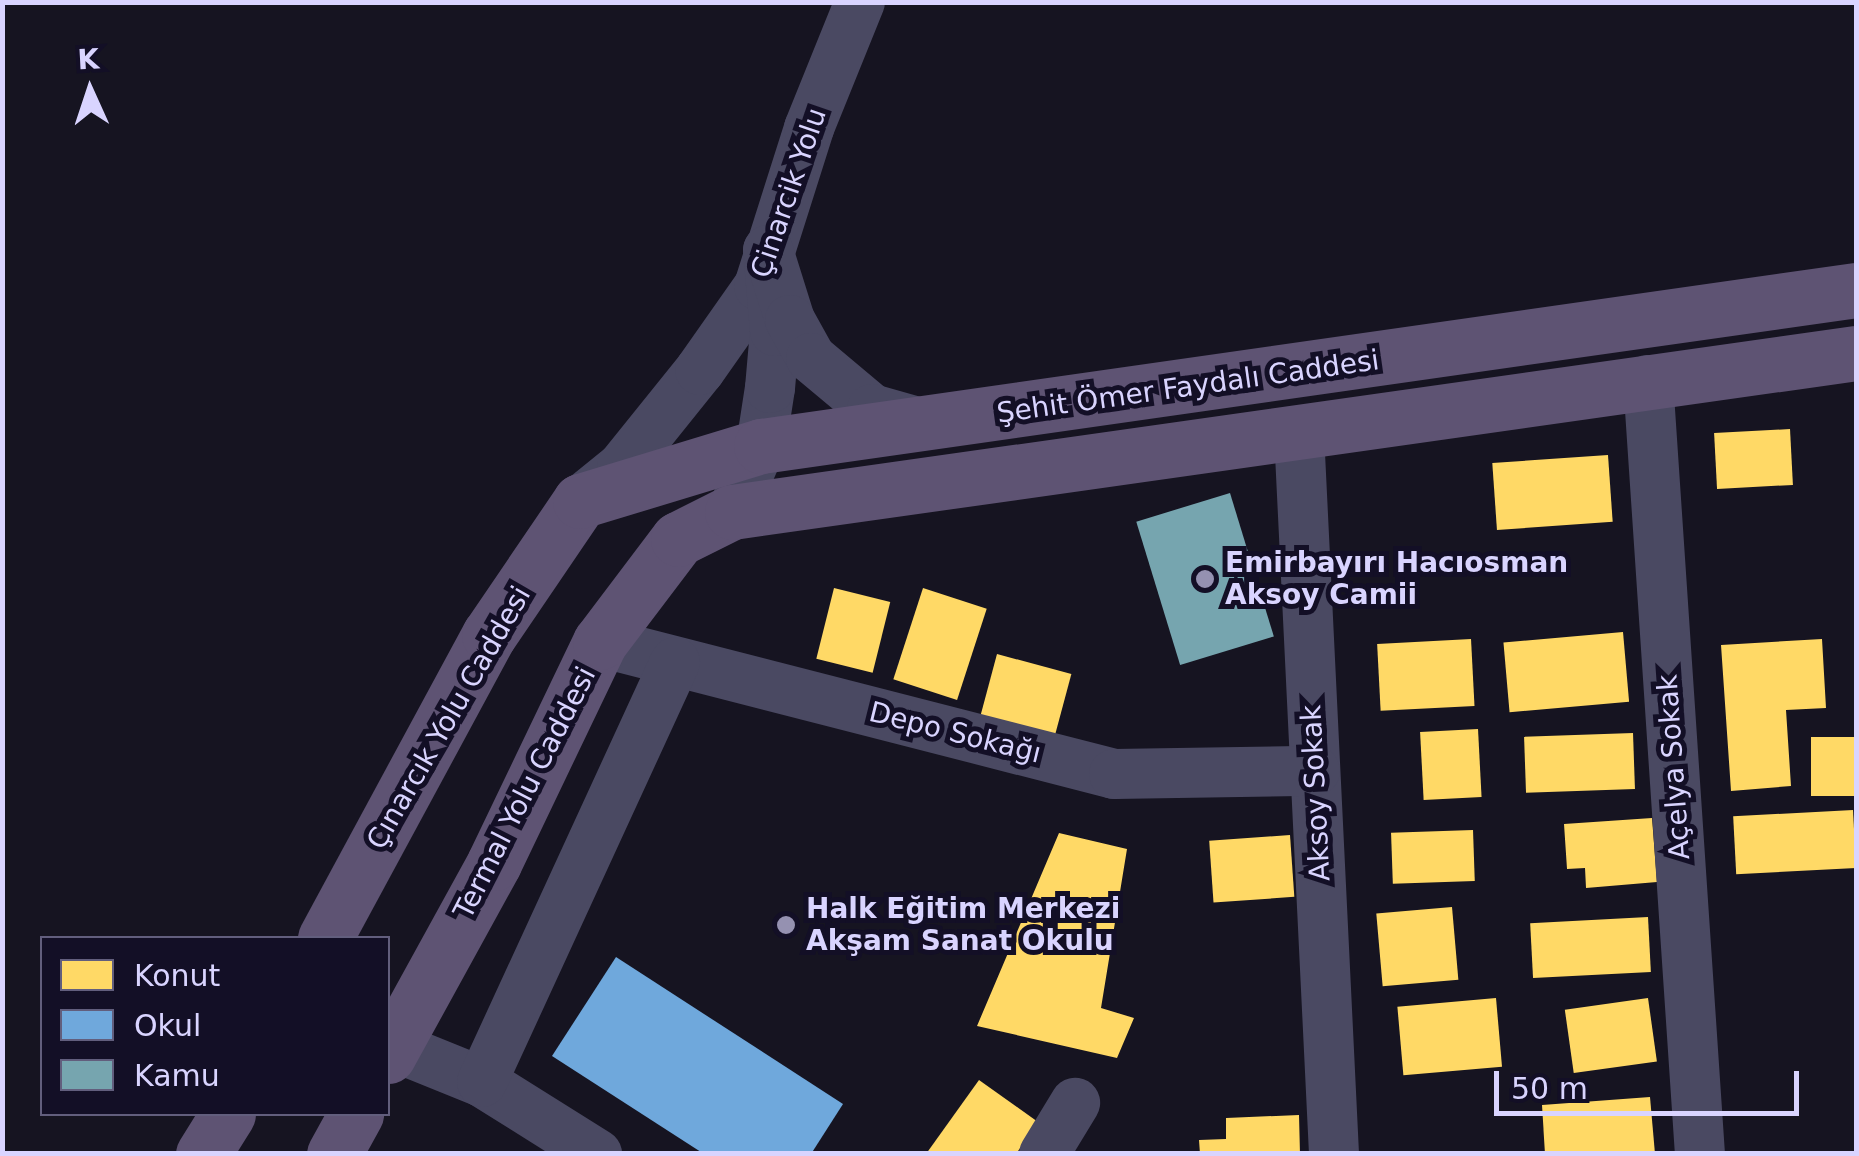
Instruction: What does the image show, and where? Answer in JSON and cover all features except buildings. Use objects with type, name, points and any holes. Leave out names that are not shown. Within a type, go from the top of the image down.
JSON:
[{"type":"main road","name":"Şehit Ömer Faydalı Caddesi","points":[[580,501],[761,446],[1856,290]]},
{"type":"main road","points":[[732,512],[1856,353]]},
{"type":"main road","name":"Çınarcık Yolu Caddesi","points":[[325,936],[489,636],[580,501]]},
{"type":"main road","name":"Termal Yolu Caddesi","points":[[390,1051],[494,864],[600,642],[678,540],[732,512]]},
{"type":"main road","points":[[203,1154],[227,1116]]},
{"type":"main road","points":[[334,1154],[355,1116]]},
{"type":"street","name":"Çinarcik Yolu","points":[[580,501],[622,466],[700,370],[760,286],[768,250],[810,128],[860,2]]},
{"type":"street","points":[[768,250],[790,320],[811,358],[872,409],[925,424]]},
{"type":"street","points":[[732,512],[761,446],[775,331],[768,250]]},
{"type":"street","name":"Açelya Sokak","points":[[1648,380],[1700,1154]]},
{"type":"street","name":"Aksoy Sokak","points":[[1299,433],[1334,1154]]},
{"type":"street","name":"Depo Sokağı","points":[[600,642],[1114,774],[1315,771]]},
{"type":"street","points":[[482,1082],[675,662]]},
{"type":"street","points":[[390,1051],[482,1082],[598,1154]]},
{"type":"street","points":[[1044,1154],[1075,1103]]},
{"type":"place","name":"Emirbayırı Hacıosman Aksoy Camii","points":[[1205,579]]},
{"type":"place","name":"Halk Eğitim Merkezi Akşam Sanat Okulu","points":[[786,925]]}]
